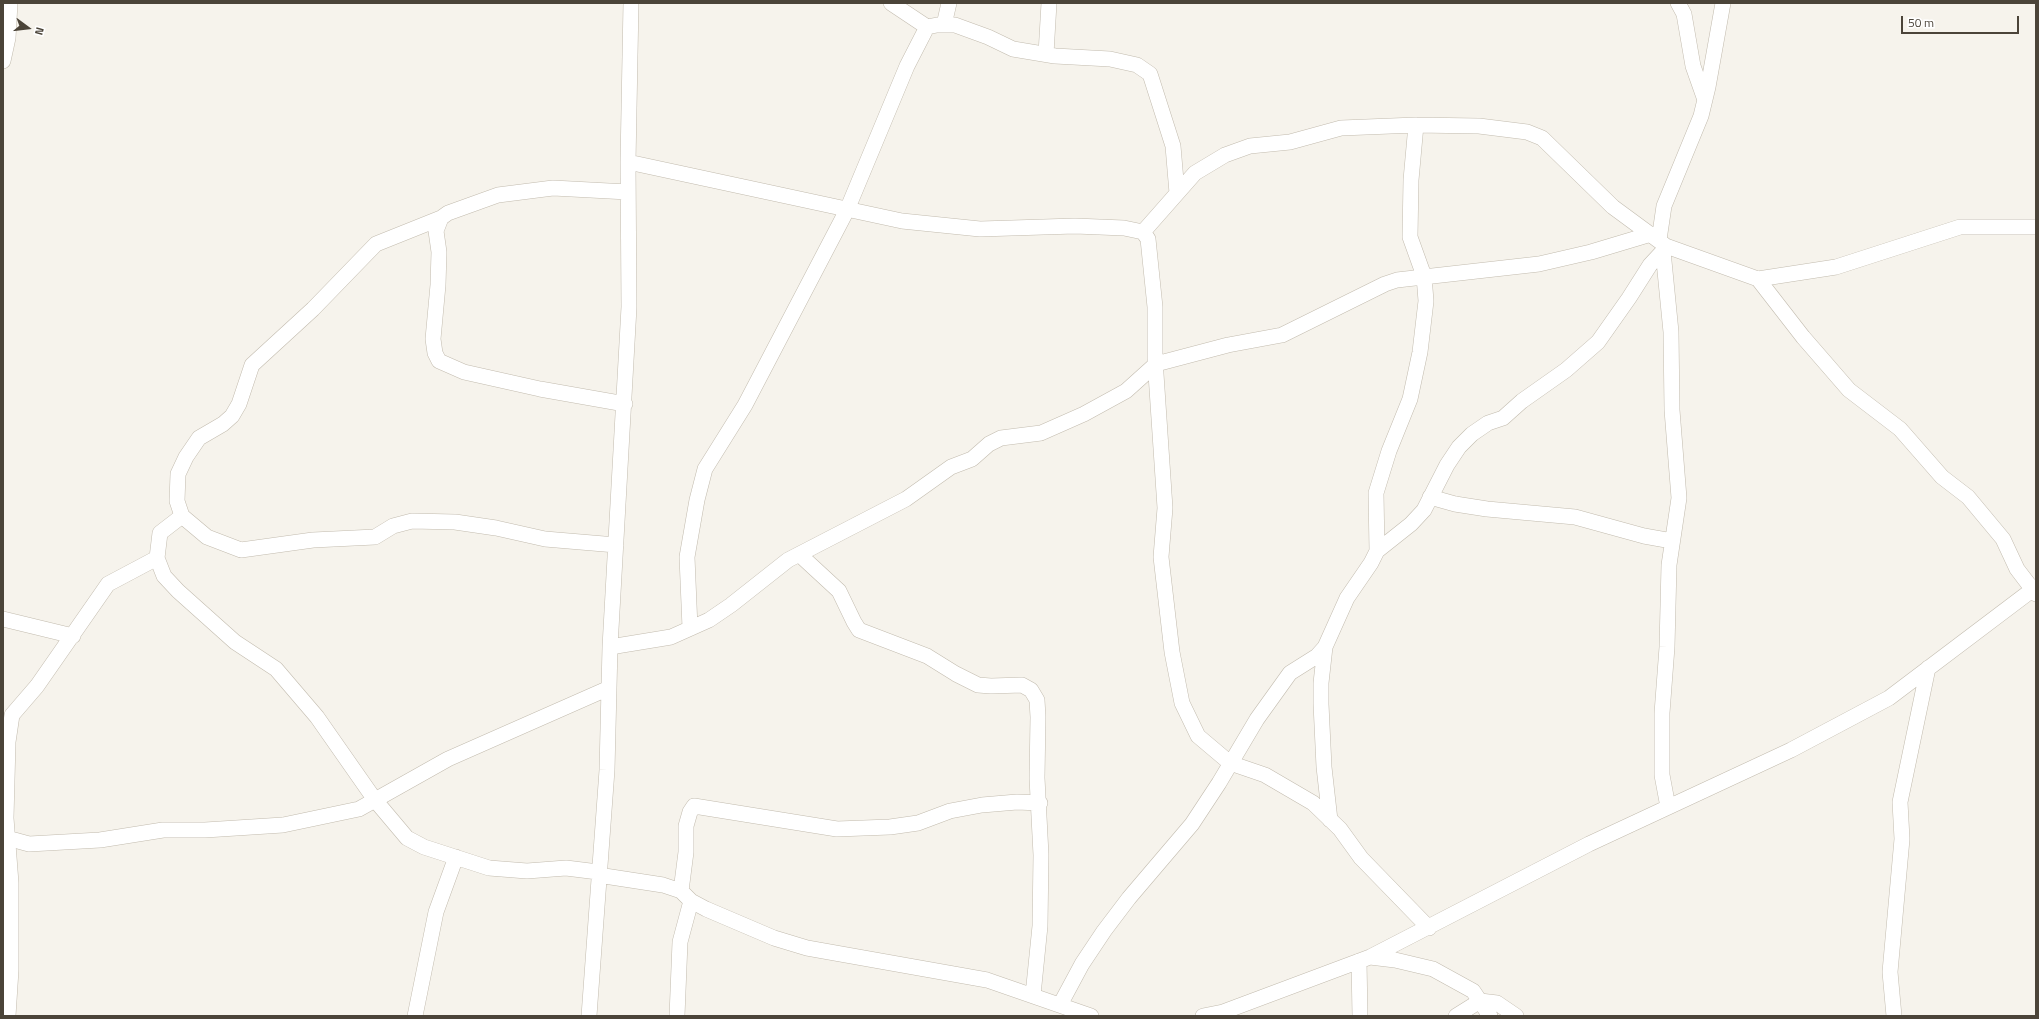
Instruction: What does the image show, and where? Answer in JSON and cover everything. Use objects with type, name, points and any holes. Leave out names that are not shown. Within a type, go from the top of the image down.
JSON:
[{"type":"street","points":[[3,61],[8,38],[10,3]]},
{"type":"street","points":[[588,1016],[607,770],[610,647],[625,404],[629,307],[628,162],[631,3]]},
{"type":"street","points":[[891,3],[927,27],[955,25],[988,37],[1013,49],[1046,54],[1110,59],[1137,66],[1150,74],[1173,146],[1177,193]]},
{"type":"street","points":[[944,25],[949,3]]},
{"type":"street","points":[[1046,54],[1049,3]]},
{"type":"street","points":[[1678,3],[1684,14],[1693,66],[1705,100]]},
{"type":"street","points":[[1668,807],[1662,775],[1662,713],[1667,648],[1669,565],[1679,498],[1672,410],[1671,332],[1660,243],[1664,206],[1701,116],[1723,3]]},
{"type":"street","points":[[690,628],[687,557],[697,500],[705,469],[745,405],[847,210],[907,66],[927,27]]},
{"type":"street","points":[[1144,232],[1195,173],[1225,155],[1250,146],[1290,142],[1341,128],[1416,124],[1479,126],[1527,132],[1542,138],[1613,207],[1660,243],[1758,279],[1769,290],[1803,337],[1849,390],[1900,429],[1942,478],[1968,497],[2003,539],[2016,570],[2035,590],[1889,698],[1790,750],[1589,844],[1429,928],[1364,959],[1223,1012],[1203,1016]]},
{"type":"street","points":[[1377,551],[1376,493],[1389,451],[1410,399],[1424,327],[1426,301],[1424,276],[1410,237],[1411,180],[1416,124]]},
{"type":"street","points":[[628,162],[902,221],[980,229],[1075,226],[1124,228],[1144,232],[1148,239],[1155,307],[1156,364],[1166,508],[1161,557],[1172,652],[1182,703],[1198,736],[1230,763],[1265,775],[1283,784],[1313,803],[1340,829],[1361,858],[1429,928]]},
{"type":"street","points":[[616,545],[545,539],[496,528],[455,522],[412,521],[394,526],[375,537],[312,540],[241,550],[207,537],[182,516],[177,501],[178,474],[186,457],[199,438],[224,424],[232,416],[239,404],[252,365],[313,309],[376,244],[441,218],[448,213],[498,195],[554,188],[628,192]]},
{"type":"street","points":[[441,218],[436,232],[439,252],[438,285],[433,338],[434,354],[439,361],[464,372],[488,378],[625,404]]},
{"type":"street","points":[[1758,279],[1836,267],[1960,227],[2036,227]]},
{"type":"street","points":[[610,647],[671,637],[709,620],[726,609],[788,560],[906,499],[951,467],[972,459],[989,444],[1000,438],[1041,433],[1052,429],[1112,400],[1126,391],[1156,364],[1228,345],[1282,335],[1385,284],[1424,276],[1436,277],[1539,264],[1591,252],[1660,243]]},
{"type":"street","points":[[1330,820],[1324,766],[1320,683],[1325,648],[1347,598],[1371,563],[1377,551],[1411,524],[1424,510],[1455,453],[1472,434],[1488,423],[1503,418],[1522,400],[1566,370],[1598,342],[1650,265],[1660,243]]},
{"type":"street","points":[[1430,497],[1455,504],[1487,509],[1575,517],[1644,536],[1672,541]]},
{"type":"street","points":[[182,516],[160,533],[158,558],[164,576],[178,591],[235,642],[276,669],[317,717],[375,800],[407,838],[424,847],[489,868],[526,871],[566,868],[663,885],[774,938],[807,948],[987,980],[1091,1016]]},
{"type":"street","points":[[800,555],[839,591],[854,622],[860,630],[928,656],[956,674],[978,685],[1022,685],[1031,690],[1037,700],[1037,778],[1040,803],[1041,903],[1033,996]]},
{"type":"street","points":[[8,1016],[11,970],[10,857],[7,838],[7,719],[37,686],[108,584],[158,558]]},
{"type":"street","points":[[3,619],[73,636]]},
{"type":"street","points":[[1060,1005],[1082,964],[1104,931],[1129,898],[1192,824],[1257,720],[1290,673],[1317,656],[1325,648]]},
{"type":"street","points":[[1894,1016],[1890,972],[1902,839],[1900,802],[1928,668]]},
{"type":"street","points":[[7,838],[29,844],[100,840],[163,830],[205,830],[260,825],[283,826],[359,809],[448,758],[609,688]]},
{"type":"street","points":[[677,1016],[680,942],[686,896],[686,826],[690,812],[694,806],[837,829],[890,827],[918,823],[950,811],[982,805],[1017,802],[1040,803]]},
{"type":"street","points":[[10,857],[29,844]]},
{"type":"street","points":[[415,1016],[436,912],[456,857]]},
{"type":"street","points":[[1364,959],[1395,960],[1433,969],[1473,991],[1490,1016]]},
{"type":"street","points":[[1360,1016],[1364,959]]},
{"type":"street","points":[[1456,1016],[1480,1001],[1497,1003],[1516,1016]]}]
